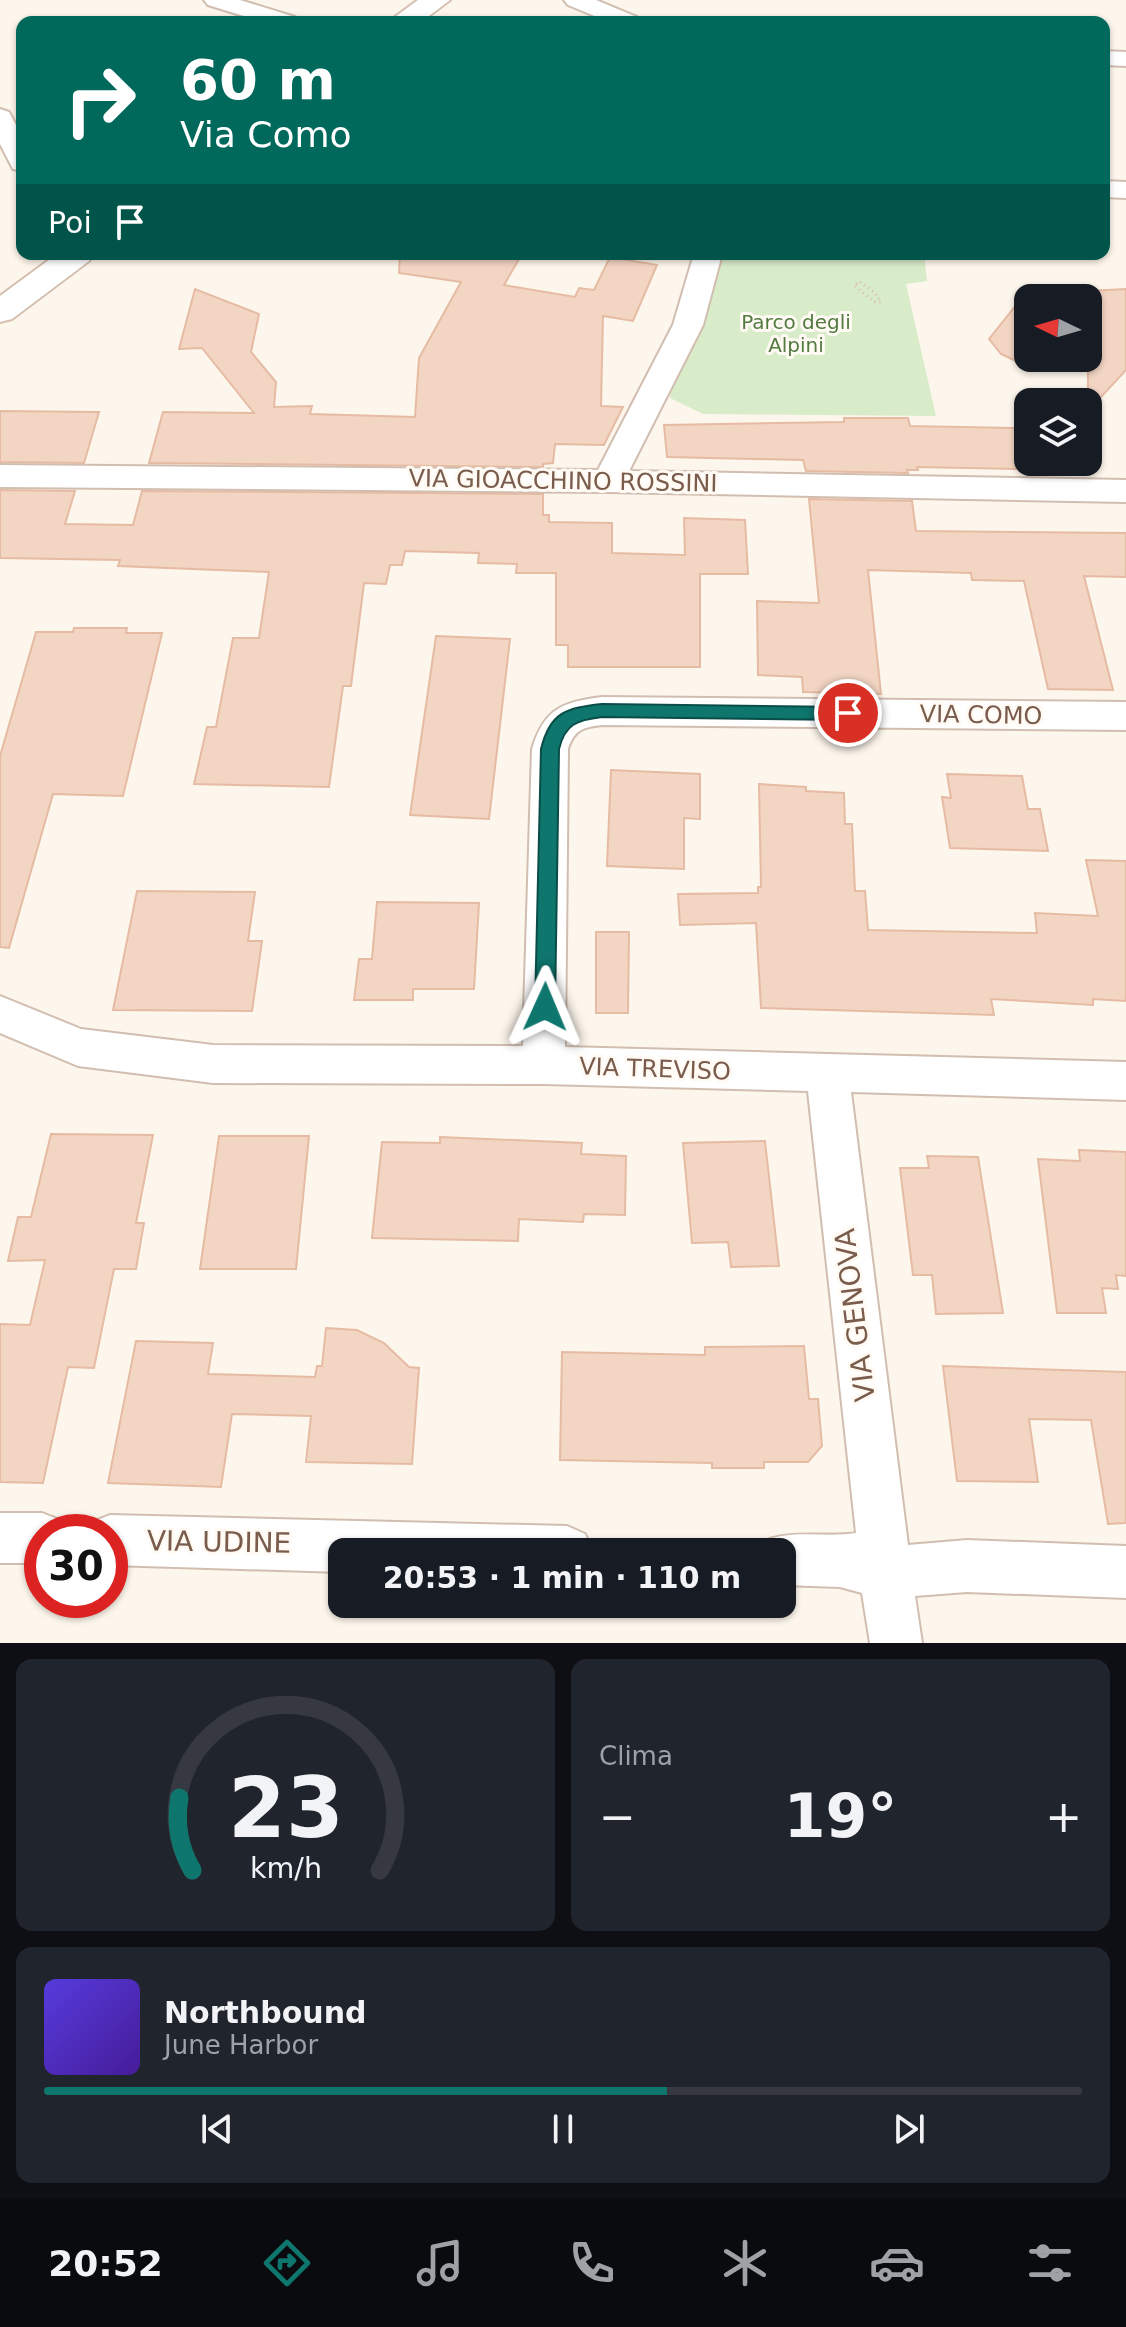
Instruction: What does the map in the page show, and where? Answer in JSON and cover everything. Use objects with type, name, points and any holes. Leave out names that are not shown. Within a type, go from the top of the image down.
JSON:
[{"type":"main road","points":[[412,16],[437,0]]},
{"type":"main road","points":[[0,312],[70,260]]},
{"type":"street","points":[[216,0],[268,16]]},
{"type":"street","points":[[576,0],[615,16]]},
{"type":"street","points":[[0,117],[16,150]]},
{"type":"street","points":[[608,481],[688,325],[706,260]]},
{"type":"street","name":"VIA GIOACCHINO ROSSINI","points":[[0,476],[608,481],[1126,491]]},
{"type":"street","name":"VIA COMO","points":[[544,1065],[550,749],[554,731],[565,720],[576,714],[602,711],[1126,716]]},
{"type":"street","name":"VIA TREVISO","points":[[0,1014],[78,1047],[213,1064],[544,1065],[1126,1081]]},
{"type":"street","name":"VIA GENOVA","points":[[827,1075],[870,1563],[896,1643]]},
{"type":"street","points":[[0,1538],[24,1538]]},
{"type":"street","name":"VIA UDINE","points":[[128,1540],[328,1546]]},
{"type":"street","points":[[796,1560],[1126,1572]]},
{"type":"path","points":[[860,282],[874,292],[881,302],[874,302],[854,285],[860,282]]},
{"type":"green space","name":"Parco degli Alpini","points":[[720,260],[925,260],[927,281],[906,284],[936,416],[703,414],[670,398],[679,361],[719,271]]},
{"type":"building","points":[[400,260],[519,260],[504,285],[575,297],[579,288],[594,290],[609,260],[657,265],[633,321],[603,316],[601,406],[623,407],[604,445],[555,444],[553,463],[543,464],[543,467],[149,463],[163,412],[254,413],[202,348],[179,349],[195,289],[259,314],[251,352],[276,382],[274,407],[312,406],[310,414],[415,417],[419,358],[461,282],[399,273]]},
{"type":"building","points":[[1126,289],[1126,370],[1102,396],[1102,388],[1088,388],[1088,372],[1102,372],[1102,290]]},
{"type":"building","points":[[1014,308],[1014,360],[1001,354],[989,339]]},
{"type":"building","points":[[0,411],[99,412],[84,463],[0,462]]},
{"type":"building","points":[[844,418],[908,418],[910,426],[1014,428],[1014,469],[917,467],[918,470],[907,470],[908,473],[806,471],[803,460],[667,457],[664,425],[844,422]]},
{"type":"building","points":[[0,490],[75,491],[65,524],[133,525],[142,491],[543,494],[543,515],[549,515],[549,522],[612,523],[612,553],[685,555],[684,518],[745,520],[748,574],[700,574],[700,667],[568,667],[568,645],[556,645],[556,573],[516,573],[517,564],[478,563],[479,553],[405,551],[402,565],[390,565],[386,584],[364,583],[351,686],[343,686],[329,787],[194,784],[207,727],[216,727],[233,638],[259,638],[269,572],[118,566],[120,560],[0,558]]},
{"type":"building","points":[[809,499],[912,501],[916,531],[1126,533],[1126,577],[1084,576],[1113,690],[1048,689],[1024,581],[972,580],[971,573],[868,570],[881,694],[803,692],[802,677],[758,675],[757,601],[819,603]]},
{"type":"building","points":[[74,628],[127,628],[126,633],[162,633],[123,796],[53,794],[9,948],[0,947],[0,756],[36,632],[73,632]]},
{"type":"building","points":[[436,636],[510,639],[489,819],[410,815]]},
{"type":"building","points":[[611,770],[700,774],[700,819],[684,818],[684,869],[607,866]]},
{"type":"building","points":[[947,774],[1022,776],[1028,809],[1040,809],[1048,851],[950,848],[942,797],[951,798]]},
{"type":"building","points":[[759,784],[844,793],[845,824],[852,824],[855,891],[865,891],[868,930],[1037,933],[1035,913],[1098,916],[1086,860],[1126,861],[1126,1001],[1093,999],[1093,1005],[991,999],[994,1015],[761,1008],[756,923],[680,925],[678,894],[758,893],[758,887],[761,887]]},
{"type":"building","points":[[137,891],[255,892],[248,941],[262,941],[252,1011],[113,1010]]},
{"type":"building","points":[[377,902],[479,903],[474,989],[413,989],[413,1000],[354,1000],[359,959],[372,959]]},
{"type":"building","points":[[596,932],[629,932],[628,1013],[596,1013]]},
{"type":"building","points":[[51,1134],[153,1135],[136,1223],[144,1223],[136,1269],[114,1269],[94,1368],[68,1367],[43,1483],[0,1482],[0,1324],[30,1325],[45,1260],[8,1261],[18,1217],[31,1217]]},
{"type":"building","points":[[219,1136],[309,1136],[296,1269],[200,1269]]},
{"type":"building","points":[[440,1137],[582,1143],[581,1154],[626,1156],[625,1215],[584,1214],[583,1222],[519,1219],[518,1241],[372,1238],[382,1142],[440,1143]]},
{"type":"building","points":[[765,1141],[779,1266],[731,1267],[728,1242],[692,1243],[683,1143]]},
{"type":"building","points":[[1079,1150],[1126,1152],[1126,1276],[1116,1275],[1118,1289],[1102,1288],[1106,1313],[1057,1313],[1038,1159],[1080,1161]]},
{"type":"building","points":[[927,1156],[978,1157],[1003,1313],[936,1314],[932,1275],[913,1275],[900,1168],[929,1168]]},
{"type":"building","points":[[326,1328],[357,1330],[384,1343],[409,1367],[419,1368],[412,1464],[306,1462],[311,1416],[232,1414],[221,1487],[108,1483],[136,1341],[213,1343],[208,1374],[315,1377],[317,1366],[322,1366]]},
{"type":"building","points":[[804,1346],[809,1399],[818,1399],[822,1446],[808,1462],[764,1462],[764,1468],[712,1468],[712,1463],[560,1460],[562,1352],[705,1355],[705,1347]]},
{"type":"building","points":[[943,1366],[1126,1372],[1126,1523],[1108,1524],[1091,1420],[1029,1419],[1038,1482],[957,1481]]},
{"type":"route","points":[[545,1007],[550,749],[554,731],[565,720],[576,714],[602,711],[848,713]]}]
